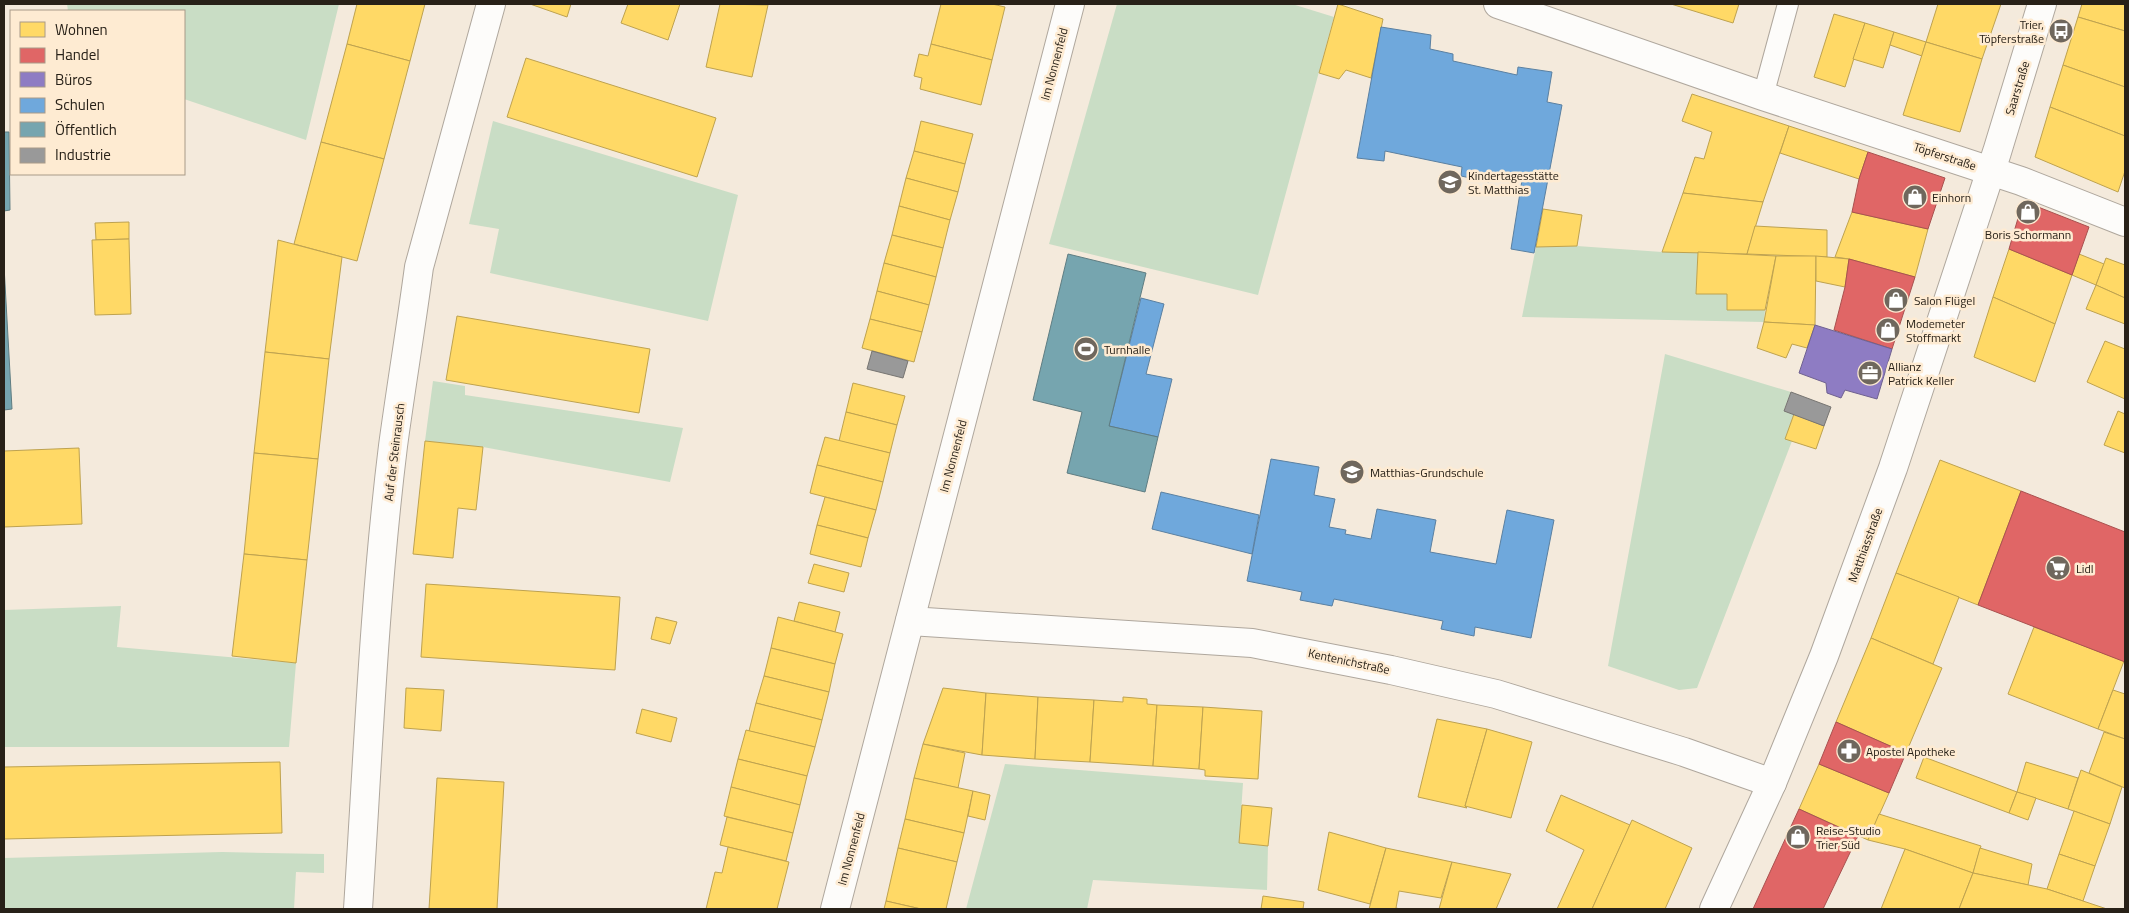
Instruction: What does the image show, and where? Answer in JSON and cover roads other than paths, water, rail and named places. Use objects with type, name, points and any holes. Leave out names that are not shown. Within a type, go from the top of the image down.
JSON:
[{"type":"street","name":"Auf der Steinrausch","points":[[358,909],[375,638],[393,447],[418,275],[491,4]]},
{"type":"street","name":"Im Nonnenfeld","points":[[835,909],[1070,4]]},
{"type":"street","name":"Töpferstraße","points":[[1498,4],[1763,96],[2022,181],[2125,222]]},
{"type":"street","name":"Saarstraße","points":[[1990,171],[2042,4]]},
{"type":"street","name":"Matthiasstraße","points":[[1714,909],[1772,783],[1824,656],[1893,468],[1990,171]]},
{"type":"street","name":"Kentenichstraße","points":[[910,621],[1252,643],[1300,651],[1496,694],[1684,752],[1772,783]]},
{"type":"lane","points":[[1763,96],[1788,4]]},
{"type":"place","name":"Trier, Töpferstraße","points":[[2061,31]]},
{"type":"place","name":"Kindertagesstätte St. Matthias","points":[[1450,182]]},
{"type":"place","name":"Einhorn","points":[[1915,197]]},
{"type":"place","name":"Boris Schormann","points":[[2028,212]]},
{"type":"place","name":"Salon Flügel","points":[[1896,300]]},
{"type":"place","name":"Modemeter Stoffmarkt","points":[[1888,330]]},
{"type":"place","name":"Turnhalle","points":[[1086,349]]},
{"type":"place","name":"Allianz Patrick Keller","points":[[1870,373]]},
{"type":"place","name":"Matthias-Grundschule","points":[[1352,472]]},
{"type":"place","name":"Lidl","points":[[2058,568]]},
{"type":"place","name":"Apostel Apotheke","points":[[1849,751]]},
{"type":"place","name":"Reise-Studio Trier Süd","points":[[1798,837]]}]
